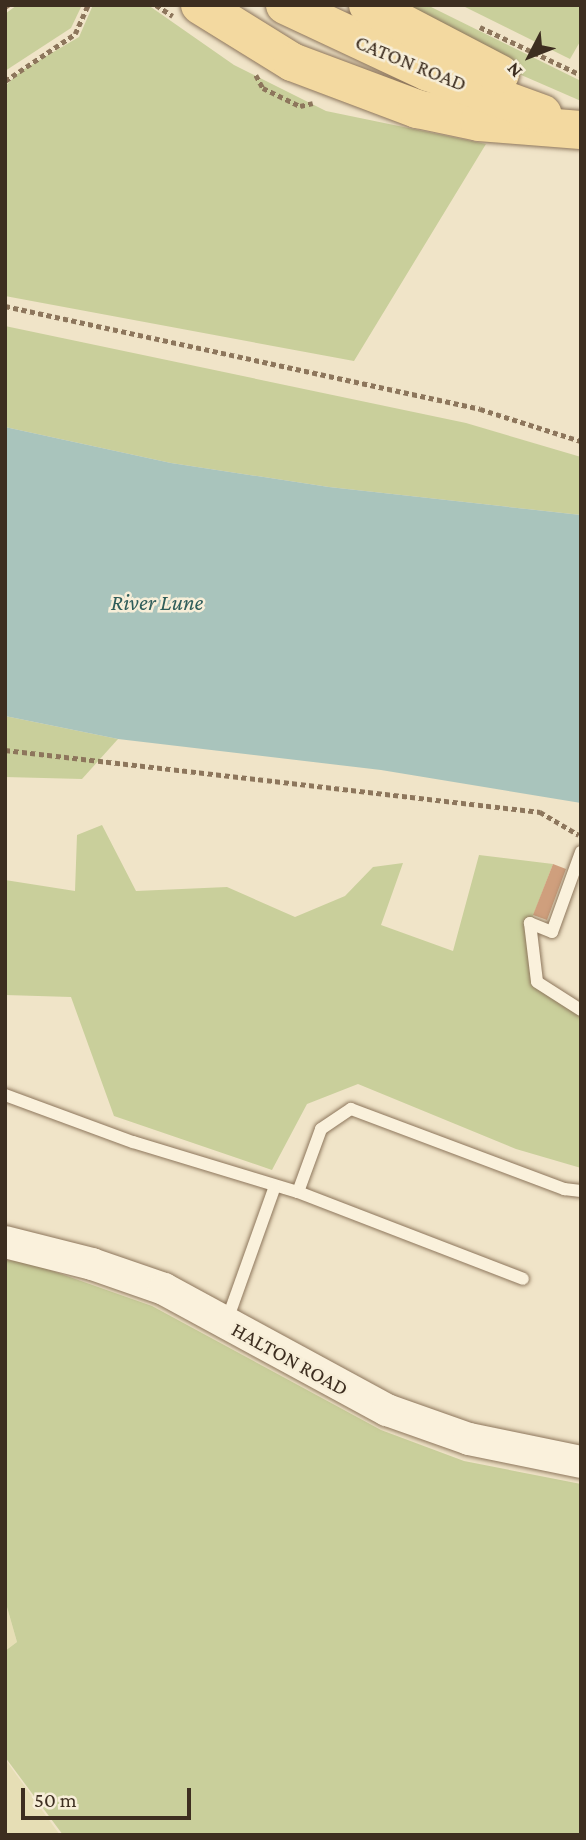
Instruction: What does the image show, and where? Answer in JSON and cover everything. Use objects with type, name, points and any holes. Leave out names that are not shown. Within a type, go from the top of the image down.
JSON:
[{"type":"main road","points":[[200,5],[292,62],[416,108],[479,122],[581,129]]},
{"type":"main road","name":"CATON ROAD","points":[[285,5],[359,42],[581,129]]},
{"type":"main road","points":[[320,5],[359,42]]},
{"type":"main road","name":"CATON ROAD","points":[[368,5],[454,53],[581,109]]},
{"type":"street","name":"HALTON ROAD","points":[[5,1242],[128,1275],[164,1289],[387,1410],[469,1439],[581,1462]]},
{"type":"lane","points":[[581,852],[552,932],[530,923],[537,982],[581,1010]]},
{"type":"lane","points":[[5,1095],[132,1142],[298,1192],[523,1279]]},
{"type":"lane","points":[[298,1192],[321,1129],[351,1109],[564,1189],[581,1191]]},
{"type":"lane","points":[[226,1324],[275,1186]]},
{"type":"path","points":[[5,81],[75,34],[88,5]]},
{"type":"path","points":[[471,23],[581,75]]},
{"type":"path","points":[[5,306],[480,409],[581,441]]},
{"type":"path","points":[[5,750],[540,813],[581,835]]},
{"type":"shaded area","points":[[5,1600],[17,1642],[5,1651]]},
{"type":"shaded area","points":[[5,1759],[60,1835],[5,1835]]},
{"type":"green space","points":[[17,5],[82,5],[71,28],[5,71],[5,14]]},
{"type":"green space","points":[[93,5],[148,5],[234,65],[326,111],[486,144],[354,361],[5,296],[5,86],[21,71],[79,37]]},
{"type":"green space","points":[[390,5],[427,5],[581,81],[581,101],[468,52]]},
{"type":"green space","points":[[461,5],[581,5],[581,40],[570,59]]},
{"type":"green space","points":[[5,326],[466,423],[581,457],[581,515],[329,487],[171,463],[5,427]]},
{"type":"green space","points":[[5,716],[118,739],[82,779],[5,777]]},
{"type":"green space","points":[[102,825],[136,891],[227,887],[295,917],[345,896],[373,867],[403,863],[381,925],[453,951],[479,855],[553,864],[530,924],[537,982],[581,1010],[581,1168],[516,1149],[358,1084],[307,1104],[272,1170],[114,1116],[71,997],[5,995],[5,880],[75,891],[77,835]]},
{"type":"green space","points":[[5,1260],[30,1263],[152,1306],[381,1430],[464,1461],[581,1484],[581,1835],[63,1835],[5,1757],[5,1651],[17,1642],[5,1600]]},
{"type":"water","name":"River Lune","points":[[5,427],[171,463],[329,487],[581,515],[581,803],[381,770],[118,739],[5,716]]},
{"type":"building","points":[[553,864],[566,869],[547,920],[533,915]]}]
